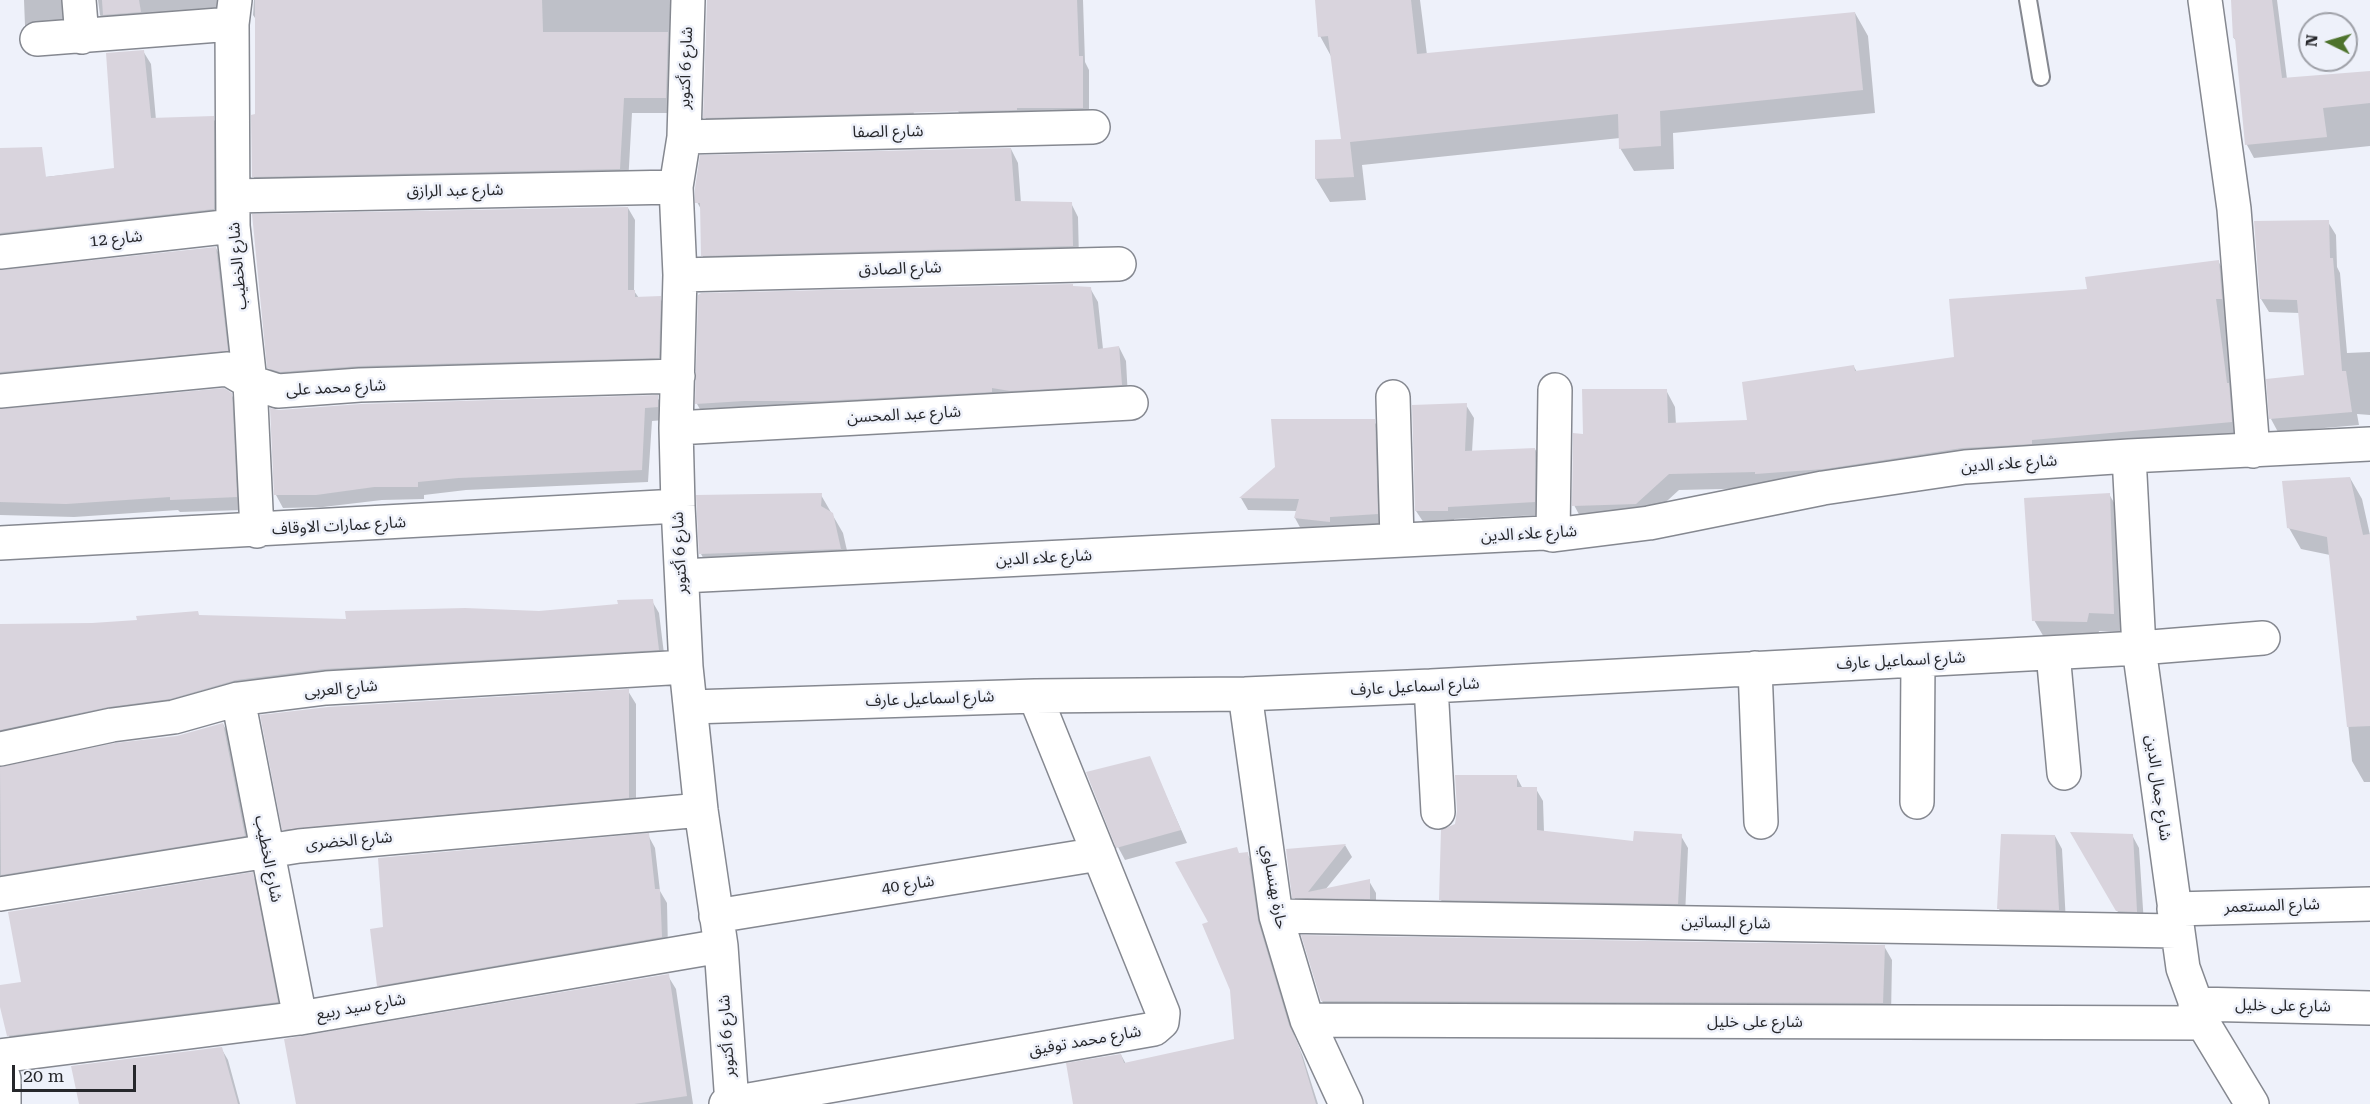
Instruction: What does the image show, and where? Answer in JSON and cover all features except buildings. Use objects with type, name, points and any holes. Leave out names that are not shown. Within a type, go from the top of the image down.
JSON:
[{"type":"street","points":[[79,0],[82,37]]},
{"type":"street","name":"شارع 6 أكتوبر","points":[[688,0],[684,137],[676,187],[680,275],[676,428],[678,506],[687,667],[701,810],[718,931],[732,1104]]},
{"type":"street","points":[[2205,0],[2234,209],[2253,450]]},
{"type":"street","points":[[37,39],[82,37],[233,12]]},
{"type":"street","name":"شارع الخطيب","points":[[233,12],[233,211],[250,382],[257,531]]},
{"type":"street","name":"شارع الصفا","points":[[684,137],[1093,127]]},
{"type":"street","name":"شارع عبد الرازق","points":[[233,211],[676,187]]},
{"type":"street","name":"شارع 12","points":[[0,252],[233,211]]},
{"type":"street","name":"شارع الصادق","points":[[680,275],[1119,264]]},
{"type":"street","name":"شارع محمد على","points":[[0,391],[228,369],[250,382],[278,391],[360,385],[678,376]]},
{"type":"street","points":[[1553,536],[1555,390]]},
{"type":"street","points":[[1393,397],[1397,540]]},
{"type":"street","name":"شارع عبد المحسن","points":[[676,428],[1131,403]]},
{"type":"street","name":"شارع علاء الدين","points":[[682,576],[1544,533],[1553,536],[1649,523],[1812,490],[1965,467],[2370,444]]},
{"type":"street","name":"شارع جمال الدين","points":[[2129,456],[2139,648],[2183,968],[2199,1013],[2252,1104]]},
{"type":"street","name":"شارع عمارات الاوقاف","points":[[0,543],[257,531],[678,506]]},
{"type":"street","name":"شارع اسماعيل عارف","points":[[691,707],[1035,696],[1245,694],[1431,686],[2053,653],[2263,638]]},
{"type":"street","points":[[2053,653],[2064,773]]},
{"type":"street","points":[[1917,802],[1918,660]]},
{"type":"street","name":"شارع العربى","points":[[0,749],[112,725],[174,717],[238,699],[326,688],[687,667]]},
{"type":"street","points":[[1755,668],[1761,822]]},
{"type":"street","points":[[1431,686],[1438,812]]},
{"type":"street","name":"حارة بهنساوي","points":[[1245,694],[1276,916],[1307,1020],[1346,1104]]},
{"type":"street","name":"شارع محمد توفيق","points":[[732,1104],[1154,1029],[1159,1026],[1164,1017],[1163,1013],[1035,696]]},
{"type":"street","name":"شارع الخطيب","points":[[238,699],[300,1018]]},
{"type":"street","name":"شارع الخضرى","points":[[0,894],[266,850],[701,810]]},
{"type":"street","name":"شارع 40","points":[[718,931],[1099,854]]},
{"type":"street","name":"شارع المستعمر","points":[[2175,920],[2370,903]]},
{"type":"street","name":"شارع البساتين","points":[[1276,916],[2175,920]]},
{"type":"street","name":"شارع سيد ربيع","points":[[0,1056],[300,1018],[718,931]]},
{"type":"street","name":"شارع على خليل","points":[[1307,1020],[2199,1013],[2370,1008]]},
{"type":"street","points":[[0,1067],[4,1078],[4,1104]]},
{"type":"street","points":[[726,1104],[732,1104]]},
{"type":"lane","points":[[2028,0],[2041,77]]}]
